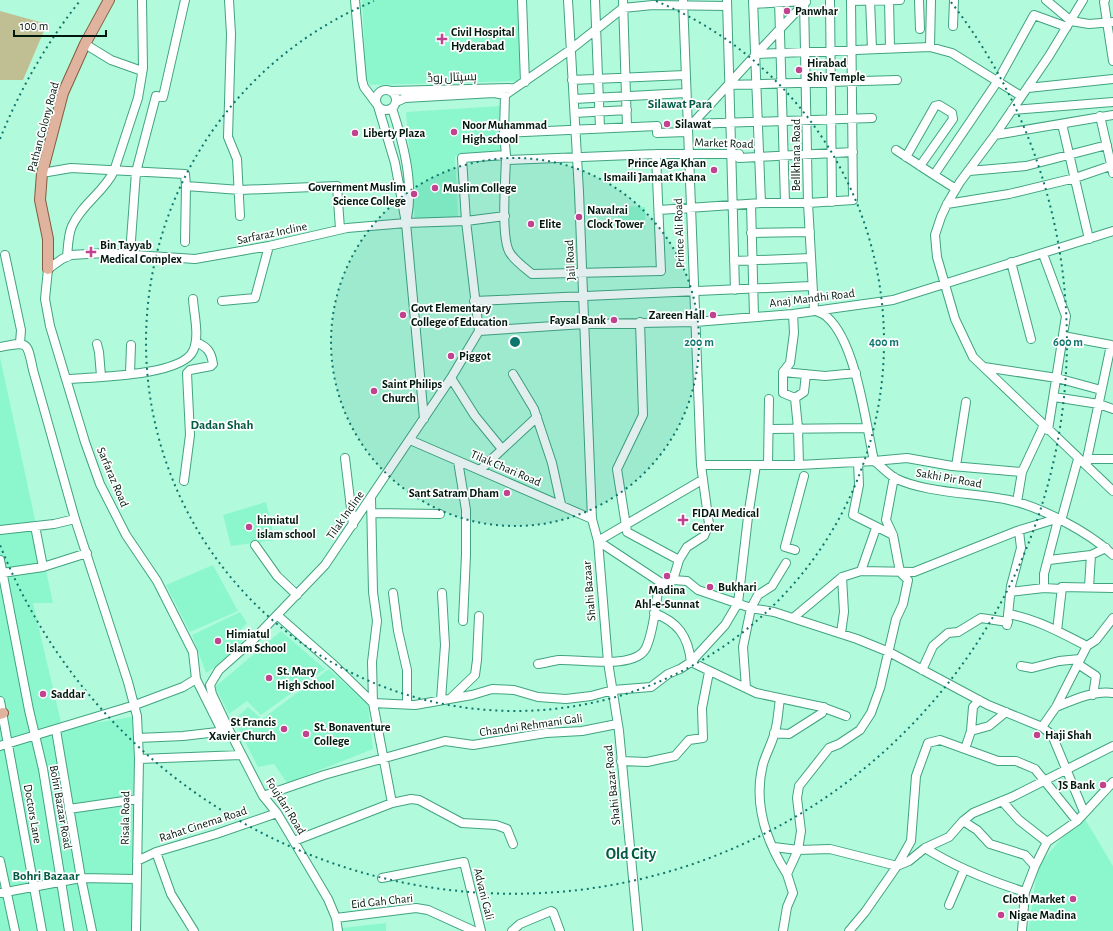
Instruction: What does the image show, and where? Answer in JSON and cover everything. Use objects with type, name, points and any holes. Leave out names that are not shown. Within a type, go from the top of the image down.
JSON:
[{"type":"main road","name":"Pathan Colony Road","points":[[48,269],[48,239],[40,200],[42,173],[63,93],[85,44],[109,0]]},
{"type":"street","points":[[67,257],[72,225],[109,181],[114,171],[138,98],[142,70],[142,0]]},
{"type":"street","points":[[130,254],[136,172],[156,96],[163,97],[185,0]]},
{"type":"street","points":[[229,0],[231,34],[228,137],[237,159],[240,190],[240,216]]},
{"type":"street","points":[[355,0],[362,80],[364,87],[377,105],[386,110],[394,105]]},
{"type":"street","points":[[522,0],[525,82]]},
{"type":"street","name":"Jail Road","points":[[568,0],[583,274],[592,519]]},
{"type":"street","points":[[595,0],[600,128]]},
{"type":"street","points":[[830,0],[832,202]]},
{"type":"street","points":[[659,210],[733,204],[785,202],[808,203],[853,200],[851,0],[900,0]]},
{"type":"street","points":[[889,0],[890,48]]},
{"type":"street","points":[[919,0],[920,29]]},
{"type":"street","points":[[930,47],[931,0]]},
{"type":"street","points":[[953,26],[954,0]]},
{"type":"street","points":[[1046,0],[1069,24]]},
{"type":"street","points":[[1083,0],[1028,88],[956,189],[941,216],[935,234],[937,257],[943,283],[955,319],[973,358],[1078,459],[1087,463],[1113,492]]},
{"type":"street","points":[[1106,0],[1104,2],[1110,23],[1113,61]]},
{"type":"street","points":[[779,1],[785,202]]},
{"type":"street","points":[[761,203],[753,2],[805,1]]},
{"type":"street","points":[[689,128],[805,1]]},
{"type":"street","name":"Bellkhana Road","points":[[805,1],[808,120],[808,203],[811,286],[814,310]]},
{"type":"street","points":[[870,1],[872,48]]},
{"type":"street","points":[[656,154],[661,271],[532,274],[510,253],[506,245],[505,216],[505,95],[596,31],[623,4],[653,5],[683,2],[727,3],[735,290]]},
{"type":"street","name":"Prince Ali Road","points":[[679,560],[687,547],[704,536],[709,524],[701,466],[683,2]]},
{"type":"street","points":[[623,4],[627,127]]},
{"type":"street","points":[[934,175],[997,82],[1034,15],[1069,24],[1110,23]]},
{"type":"street","points":[[85,44],[111,60],[142,70]]},
{"type":"street","points":[[755,54],[872,48],[930,47],[952,53],[1021,96]]},
{"type":"street","points":[[572,80],[685,75]]},
{"type":"street","points":[[1028,88],[1113,79]]},
{"type":"street","points":[[362,80],[368,88],[380,92],[385,90],[390,91],[395,96],[394,105],[407,166],[410,205],[406,223]]},
{"type":"street","points":[[729,85],[897,80]]},
{"type":"street","name":"ہسپتال روڈ","points":[[390,91],[514,88]]},
{"type":"street","points":[[380,92],[377,96],[377,105],[395,162],[406,223],[424,420]]},
{"type":"street","name":"ہسپتال روڈ","points":[[394,105],[403,98],[494,93],[505,95]]},
{"type":"street","points":[[574,99],[686,94]]},
{"type":"street","points":[[1012,110],[1113,102]]},
{"type":"street","points":[[906,157],[935,106],[939,105],[952,113],[953,119],[920,166]]},
{"type":"street","points":[[574,113],[627,110]]},
{"type":"street","points":[[995,135],[1113,115]]},
{"type":"street","points":[[948,204],[1009,194],[1112,168],[1100,116]]},
{"type":"street","points":[[504,133],[657,126],[657,133],[730,123],[872,118]]},
{"type":"street","points":[[1062,124],[1089,239]]},
{"type":"street","points":[[969,171],[1026,166],[1107,145]]},
{"type":"street","points":[[896,150],[956,189]]},
{"type":"street","name":"Market Road","points":[[466,221],[462,158],[739,154],[739,158],[853,152]]},
{"type":"street","points":[[42,173],[72,168],[185,174],[185,242]]},
{"type":"street","points":[[186,186],[240,190],[337,186],[340,229]]},
{"type":"street","points":[[750,204],[754,316]]},
{"type":"street","name":"Sarfaraz Incline","points":[[48,269],[67,257],[105,253],[195,259],[269,246],[340,229],[406,223],[466,221],[505,216]]},
{"type":"street","points":[[466,221],[474,301],[479,331]]},
{"type":"street","name":"Anaj Mandhi Road","points":[[479,331],[584,324],[695,322],[793,314],[893,300],[943,283],[1011,262],[1043,254],[1113,231]]},
{"type":"street","points":[[751,233],[810,232]]},
{"type":"street","points":[[222,302],[255,298],[269,246]]},
{"type":"street","points":[[1017,502],[1022,472],[1046,428],[1054,397],[1066,316],[1043,254]]},
{"type":"street","points":[[0,347],[20,343],[21,330],[5,255]]},
{"type":"street","points":[[734,261],[811,258]]},
{"type":"street","points":[[1011,262],[1031,339]]},
{"type":"street","name":"Sarfaraz Road","points":[[48,269],[45,299],[50,326],[68,379],[85,442],[100,484],[126,535],[157,581],[193,652],[196,679],[226,731]]},
{"type":"street","points":[[474,301],[811,286]]},
{"type":"street","points":[[68,379],[161,371],[189,358],[194,351],[196,342],[193,299]]},
{"type":"street","points":[[814,310],[826,316],[835,326],[856,373],[874,461]]},
{"type":"street","points":[[793,314],[794,333],[790,363],[783,372],[783,393],[795,398]]},
{"type":"street","points":[[626,528],[617,469],[643,415],[640,322]]},
{"type":"street","name":"Tilak Incline","points":[[212,694],[210,685],[219,670],[254,639],[325,565],[424,420],[479,331]]},
{"type":"street","points":[[1063,336],[1111,345],[1087,463]]},
{"type":"street","points":[[184,481],[190,435],[187,373],[190,370],[211,366],[213,364],[211,352],[196,342]]},
{"type":"street","name":"Risala Road","points":[[20,343],[25,344],[28,348],[32,370],[75,519],[135,705],[139,759],[136,931]]},
{"type":"street","points":[[97,344],[101,376]]},
{"type":"street","points":[[130,374],[131,345]]},
{"type":"street","points":[[983,367],[1057,378],[1101,390]]},
{"type":"street","points":[[783,372],[825,376],[856,373]]},
{"type":"street","points":[[513,374],[534,409],[537,417],[552,463],[561,504]]},
{"type":"street","points":[[795,398],[804,392],[806,374]]},
{"type":"street","points":[[451,378],[475,416],[502,449]]},
{"type":"street","points":[[1054,397],[1099,404],[1113,409]]},
{"type":"street","points":[[795,398],[798,428],[799,465]]},
{"type":"street","points":[[768,465],[769,399]]},
{"type":"street","points":[[956,466],[966,402]]},
{"type":"street","points":[[480,470],[537,417]]},
{"type":"street","points":[[769,429],[867,428]]},
{"type":"street","name":"Tilak Chari Road","points":[[410,440],[561,504],[592,519]]},
{"type":"street","points":[[345,458],[353,525]]},
{"type":"street","points":[[701,466],[799,465],[907,458],[956,466],[1022,472]]},
{"type":"street","points":[[1044,588],[1044,574],[1049,560],[1058,520],[1078,459]]},
{"type":"street","points":[[1087,463],[1113,459]]},
{"type":"street","points":[[458,461],[466,510],[466,555],[463,621]]},
{"type":"street","name":"Sakhi Pir Road","points":[[874,461],[894,477],[911,484],[1017,502],[1074,526],[1106,548],[1113,555]]},
{"type":"street","points":[[858,462],[859,485],[853,515],[876,528],[893,535]]},
{"type":"street","points":[[277,615],[334,665],[373,703],[415,705],[472,695],[492,688],[514,690],[538,698],[566,699],[591,696],[613,690],[650,687],[691,662],[726,625],[738,603],[748,517],[756,465]]},
{"type":"street","points":[[795,550],[785,547],[804,476]]},
{"type":"street","points":[[787,874],[798,850],[801,831],[797,798],[798,786],[829,748],[839,744],[860,730],[871,713],[880,688],[896,619],[903,604],[908,580],[900,572],[893,535],[886,520],[894,477]]},
{"type":"street","points":[[598,541],[626,528],[702,480]]},
{"type":"street","points":[[371,498],[372,592],[377,621],[372,662],[373,703],[392,803]]},
{"type":"street","points":[[372,513],[440,514]]},
{"type":"street","points":[[0,530],[54,524],[75,519]]},
{"type":"street","name":"Shahi Bazaar","points":[[592,519],[598,541],[608,662]]},
{"type":"street","points":[[793,618],[842,577],[861,571],[914,572],[1019,531],[1058,520]]},
{"type":"street","points":[[35,526],[43,567]]},
{"type":"street","points":[[598,541],[660,582],[668,584],[673,580],[679,560],[626,528]]},
{"type":"street","points":[[861,571],[876,528]]},
{"type":"street","points":[[1008,620],[1010,592],[1021,548],[1019,531]]},
{"type":"street","points":[[255,545],[277,576],[297,595]]},
{"type":"street","points":[[1049,560],[1091,555],[1106,548]]},
{"type":"street","points":[[2,576],[43,567],[87,553]]},
{"type":"street","points":[[1089,587],[1091,555]]},
{"type":"street","name":"Bohri Bazaar Road","points":[[0,560],[2,576],[43,770],[69,931]]},
{"type":"street","points":[[746,688],[743,647],[751,608],[758,595],[772,586],[786,563]]},
{"type":"street","points":[[841,633],[844,612],[842,577]]},
{"type":"street","points":[[673,580],[687,581],[698,590],[751,608],[774,612],[841,633],[889,652],[979,700],[1042,727],[1052,735],[1084,812]]},
{"type":"street","points":[[538,664],[559,660],[615,662],[639,657],[646,648],[660,582]]},
{"type":"street","points":[[1010,592],[1044,588],[1061,589],[1067,586],[1113,588]]},
{"type":"street","points":[[1057,631],[1061,589]]},
{"type":"street","points":[[441,700],[446,645],[442,592]]},
{"type":"street","points":[[393,593],[398,631],[407,670],[406,704]]},
{"type":"street","points":[[654,613],[668,618],[678,626],[690,648],[691,662]]},
{"type":"street","points":[[451,698],[474,675],[477,660],[479,616]]},
{"type":"street","points":[[922,670],[933,646],[948,633],[958,632],[981,618],[1008,620],[1023,617],[1057,631],[1087,646]]},
{"type":"street","points":[[1042,727],[1056,707],[1087,646],[1096,640],[1113,618]]},
{"type":"street","points":[[1021,666],[1032,668],[1059,661],[1079,662],[1096,676],[1093,695]]},
{"type":"street","name":"Shahi Bazar Road","points":[[608,662],[617,724],[638,931]]},
{"type":"street","points":[[691,662],[709,672],[756,693],[780,699],[796,700],[824,707],[846,716]]},
{"type":"street","points":[[621,761],[647,762],[675,756],[689,740],[703,738],[702,708],[709,672]]},
{"type":"street","points":[[0,746],[135,705],[183,687],[196,679]]},
{"type":"street","points":[[1056,707],[1106,692],[1113,694]]},
{"type":"street","name":"Foujdari Road","points":[[212,694],[226,731],[263,796],[277,813],[328,899],[336,918],[338,931]]},
{"type":"street","points":[[780,699],[774,733],[763,764],[759,800],[763,824],[774,847],[776,857],[787,874],[793,893],[787,907],[783,931]]},
{"type":"street","points":[[965,748],[971,731],[973,707],[979,700]]},
{"type":"street","name":"Doctors Lane","points":[[0,701],[42,931]]},
{"type":"street","points":[[774,733],[789,734],[808,720],[822,713],[824,707]]},
{"type":"street","points":[[971,731],[989,726],[1006,712]]},
{"type":"street","name":"Chandni Rehmani Gali","points":[[263,796],[324,775],[384,759],[444,740],[473,745],[546,733],[582,731],[617,724]]},
{"type":"street","points":[[56,730],[81,878],[92,931]]},
{"type":"street","points":[[138,738],[183,736],[226,731]]},
{"type":"street","points":[[849,931],[865,912],[897,866],[911,840],[916,776],[928,743],[940,740],[998,761],[1016,761],[1035,769],[1076,821]]},
{"type":"street","points":[[774,847],[798,850],[830,849],[897,866],[909,861],[926,848],[949,837],[963,820],[973,813],[1002,801],[1113,746]]},
{"type":"street","points":[[139,759],[241,755]]},
{"type":"street","points":[[1022,931],[1025,892],[1035,866],[1047,842],[1076,821],[1112,786]]},
{"type":"street","points":[[69,809],[138,799]]},
{"type":"street","points":[[294,841],[392,803],[411,799],[419,800],[462,823],[496,825],[507,829],[513,844]]},
{"type":"street","points":[[1002,801],[1019,820],[1047,842]]},
{"type":"street","name":"Rahat Cinema Road","points":[[137,861],[156,852],[216,834],[277,813]]},
{"type":"street","points":[[963,820],[977,830],[990,844],[1025,855],[1035,866]]},
{"type":"street","points":[[926,848],[947,862],[964,870],[1025,892]]},
{"type":"street","points":[[156,852],[171,894],[194,931]]},
{"type":"street","points":[[0,861],[3,893],[15,931]]},
{"type":"street","name":"Advani Gali","points":[[382,878],[464,862],[481,931]]},
{"type":"street","points":[[949,906],[964,870]]},
{"type":"street","points":[[3,893],[81,878],[136,879]]},
{"type":"street","name":"Eid Gah Chari","points":[[336,918],[416,908],[428,910],[474,931]]},
{"type":"street","points":[[512,931],[520,924],[550,911],[553,912],[560,931]]},
{"type":"shaded area","name":"Civil Hospital Hyderabad","points":[[362,0],[517,0],[522,81],[370,85],[366,77]]},
{"type":"shaded area","points":[[0,11],[47,24],[23,80],[0,80]]},
{"type":"shaded area","name":"Noor Muhammad High school","points":[[500,106],[501,153],[455,156],[458,217],[415,220],[406,112]]},
{"type":"shaded area","points":[[618,206],[645,207],[645,229],[618,228]]},
{"type":"shaded area","name":"Bohri Bazaar","points":[[0,357],[53,603],[33,603],[63,731],[89,724],[137,716],[136,931],[0,931]]},
{"type":"shaded area","name":"himiatul islam school","points":[[266,502],[275,540],[231,546],[223,515]]},
{"type":"shaded area","points":[[213,565],[238,611],[190,632],[166,585]]},
{"type":"shaded area","name":"Himiatul Islam School","points":[[240,612],[247,623],[238,633],[245,647],[206,673],[192,635]]},
{"type":"shaded area","name":"St. Mary High School","points":[[281,631],[325,669],[261,715],[247,701],[229,714],[215,687]]},
{"type":"shaded area","name":"St. Bonaventure College","points":[[329,669],[368,705],[373,749],[287,783],[274,764],[258,767],[234,720],[248,707],[262,719]]},
{"type":"shaded area","name":"Cloth Market","points":[[1082,814],[1113,866],[1113,931],[1028,931],[1038,866]]},
{"type":"shaded area","points":[[386,923],[386,931],[342,931],[342,928]]},
{"type":"place","name":"Panwhar","points":[[787,11]]},
{"type":"place","name":"Civil Hospital Hyderabad","points":[[442,39]]},
{"type":"place","name":"Hirabad Shiv Temple","points":[[799,70]]},
{"type":"place","name":"Silawat","points":[[667,124]]},
{"type":"place","name":"Noor Muhammad High school","points":[[454,132]]},
{"type":"place","name":"Liberty Plaza","points":[[355,133]]},
{"type":"place","name":"Prince Aga Khan Ismaili Jamaat Khana","points":[[714,170]]},
{"type":"place","name":"Muslim College","points":[[435,188]]},
{"type":"place","name":"Government Muslim Science College","points":[[414,194]]},
{"type":"place","name":"Navalrai Clock Tower","points":[[579,217]]},
{"type":"place","name":"Elite","points":[[531,224]]},
{"type":"place","name":"Bin Tayyab Medical Complex","points":[[91,252]]},
{"type":"place","name":"Govt Elementary College of Education","points":[[403,315]]},
{"type":"place","name":"Zareen Hall","points":[[713,315]]},
{"type":"place","name":"Faysal Bank","points":[[614,320]]},
{"type":"place","name":"Piggot","points":[[451,356]]},
{"type":"place","name":"Saint Philips Church","points":[[374,391]]},
{"type":"place","name":"Sant Satram Dham","points":[[507,493]]},
{"type":"place","name":"FIDAI Medical Center","points":[[683,520]]},
{"type":"place","name":"himiatul islam school","points":[[249,527]]},
{"type":"place","name":"Madina Ahl-e-Sunnat","points":[[667,576]]},
{"type":"place","name":"Bukhari","points":[[710,587]]},
{"type":"place","name":"Himiatul Islam School","points":[[218,641]]},
{"type":"place","name":"St. Mary High School","points":[[269,678]]},
{"type":"place","name":"Saddar","points":[[43,694]]},
{"type":"place","name":"St Francis Xavier Church","points":[[284,729]]},
{"type":"place","name":"St. Bonaventure College","points":[[306,734]]},
{"type":"place","name":"Haji Shah","points":[[1037,735]]},
{"type":"place","name":"JS Bank","points":[[1103,785]]},
{"type":"place","name":"Cloth Market","points":[[1073,899]]},
{"type":"place","name":"Nigae Madina","points":[[1001,915]]},
{"type":"district","name":"Silawat Para","points":[[680,103]]},
{"type":"district","name":"Dadan Shah","points":[[222,424]]},
{"type":"district","name":"Old City","points":[[631,853]]},
{"type":"district","name":"Bohri Bazaar","points":[[46,875]]}]
